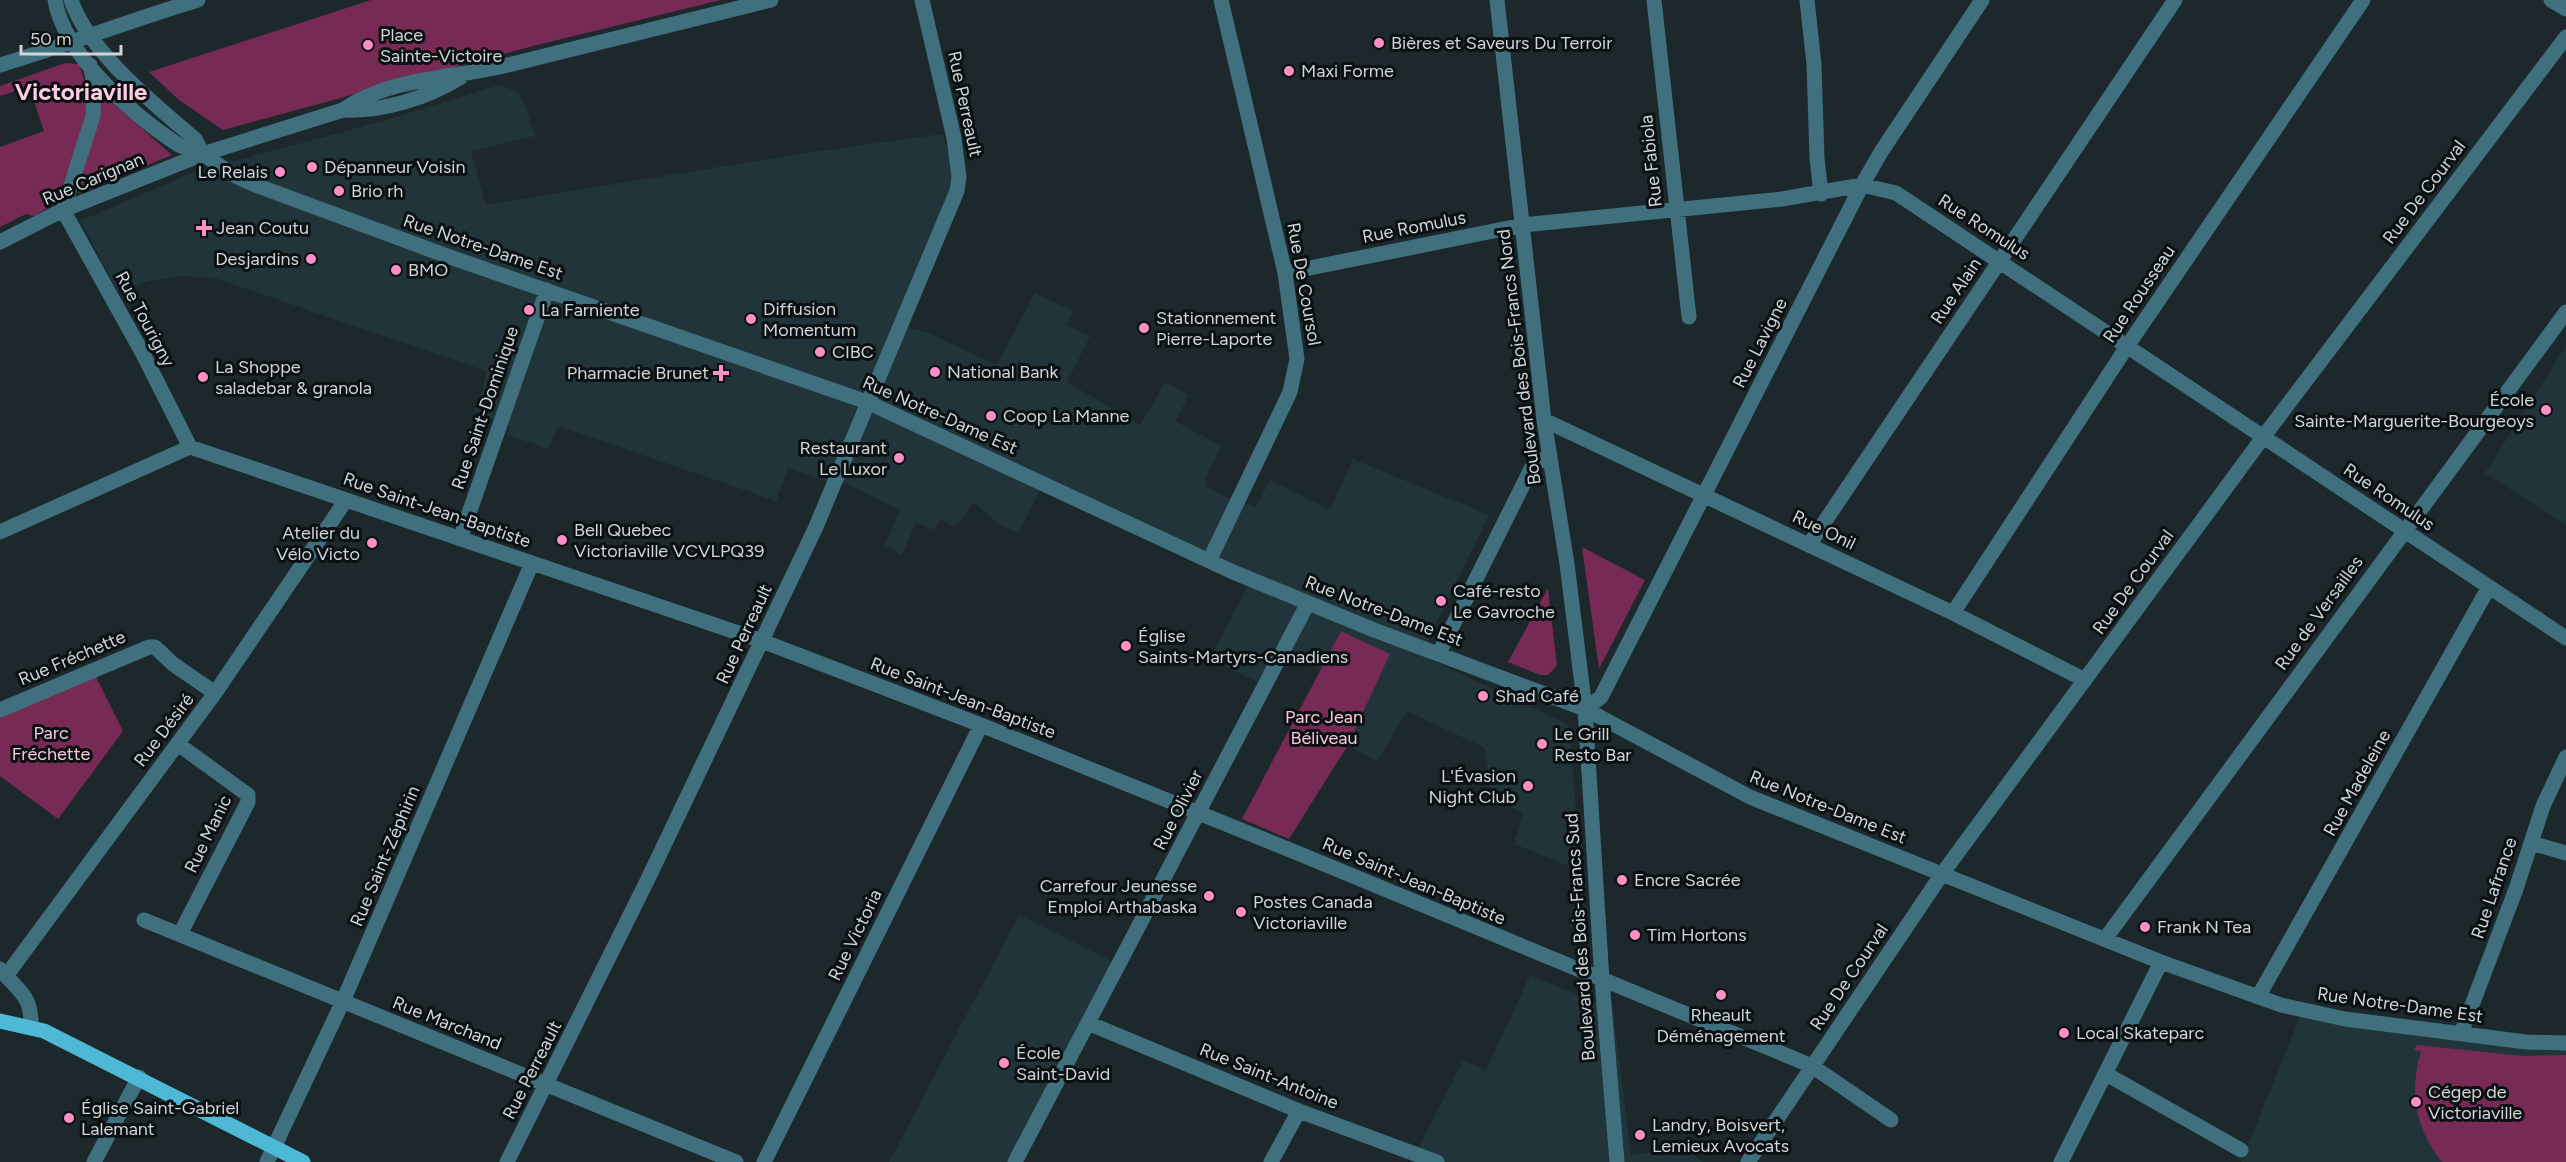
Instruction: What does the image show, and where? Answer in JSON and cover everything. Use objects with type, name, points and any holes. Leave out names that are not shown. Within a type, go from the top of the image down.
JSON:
[{"type":"main road","points":[[0,1021],[44,1030],[303,1162]]},
{"type":"street","points":[[56,0],[62,23],[72,42],[90,65],[152,127],[180,146],[203,154]]},
{"type":"street","points":[[71,0],[88,35],[195,140],[203,154]]},
{"type":"street","points":[[0,65],[198,0]]},
{"type":"street","name":"Rue Carignan","points":[[0,243],[63,210],[203,154],[343,110],[361,98],[433,78],[463,75],[771,0]]},
{"type":"street","name":"Rue Perreault","points":[[507,1162],[547,1085],[815,529],[959,181],[954,138],[922,0]]},
{"type":"street","name":"Rue De Coursol","points":[[1209,561],[1290,392],[1298,358],[1285,273],[1221,0]]},
{"type":"street","name":"Boulevard des Bois-Francs Nord","points":[[1497,0],[1524,225],[1544,420],[1567,564],[1585,709]]},
{"type":"street","name":"Rue Fabiola","points":[[1654,0],[1689,317]]},
{"type":"street","points":[[1807,0],[1814,64],[1817,158],[1821,194]]},
{"type":"street","name":"Rue Lavigne","points":[[1585,709],[1601,698],[1862,185],[1881,152],[1982,0]]},
{"type":"street","name":"Rue Alain","points":[[1809,545],[2175,0]]},
{"type":"street","name":"Rue Rousseau","points":[[1953,613],[2128,345],[2363,0]]},
{"type":"street","points":[[2551,0],[2566,9]]},
{"type":"street","name":"Rue De Courval","points":[[1748,1162],[1942,874],[2264,436],[2566,37]]},
{"type":"street","points":[[63,210],[93,116],[94,84],[90,65]]},
{"type":"street","name":"Rue Notre-Dame Est","points":[[203,154],[230,173],[258,186],[867,402],[1209,561],[1308,603],[1585,709],[1750,797],[2161,962],[2258,997],[2344,1019],[2526,1042],[2566,1043]]},
{"type":"street","name":"Rue Romulus","points":[[1285,273],[1524,225],[1821,194],[1862,185],[1896,192],[2566,638]]},
{"type":"street","name":"Rue Tourigny","points":[[63,210],[138,344],[190,447]]},
{"type":"street","name":"Rue Saint-Dominique","points":[[460,539],[547,290]]},
{"type":"street","name":"Rue de Versailles","points":[[2105,939],[2566,312]]},
{"type":"street","name":"Rue Onil","points":[[1544,420],[1953,613],[2085,680]]},
{"type":"street","points":[[0,532],[190,447]]},
{"type":"street","name":"Rue Saint-Jean-Baptiste","points":[[190,447],[762,642],[981,725],[1812,1066],[1891,1120]]},
{"type":"street","points":[[1438,653],[1534,462],[1549,457]]},
{"type":"street","name":"Rue Désiré","points":[[3,973],[215,693],[346,500]]},
{"type":"street","name":"Rue Saint-Zéphirin","points":[[267,1162],[343,1001],[532,563]]},
{"type":"street","name":"Rue Madeleine","points":[[2258,997],[2489,587]]},
{"type":"street","name":"Rue Olivier","points":[[1015,1162],[1308,603]]},
{"type":"street","name":"Rue Fréchette","points":[[0,710],[149,647],[155,647],[172,664],[215,693]]},
{"type":"street","name":"Boulevard des Bois-Francs Sud","points":[[1585,709],[1602,980],[1617,1162]]},
{"type":"street","name":"Rue Victoria","points":[[764,1162],[981,725]]},
{"type":"street","name":"Rue Manic","points":[[178,744],[248,795],[248,802],[180,934]]},
{"type":"street","name":"Rue Lafrance","points":[[2461,1034],[2513,898],[2550,786],[2566,757]]},
{"type":"street","points":[[2531,843],[2566,853]]},
{"type":"street","name":"Rue Marchand","points":[[144,920],[736,1162]]},
{"type":"street","points":[[2061,1162],[2161,962]]},
{"type":"street","points":[[3,973],[28,1000],[32,1009],[31,1027]]},
{"type":"street","name":"Rue Saint-Antoine","points":[[1088,1023],[1299,1111],[1437,1162]]},
{"type":"street","points":[[2106,1074],[2241,1150]]},
{"type":"street","points":[[94,1162],[139,1077]]},
{"type":"street","points":[[1271,1162],[1299,1111]]},
{"type":"shaded area","points":[[500,85],[515,91],[523,99],[535,136],[471,151],[486,205],[792,155],[942,134],[959,181],[900,326],[926,332],[997,365],[1035,293],[1074,311],[1067,325],[1090,336],[1067,382],[1140,425],[1165,382],[1189,395],[1175,421],[1222,446],[1206,477],[1206,486],[1230,499],[1256,507],[1270,480],[1330,510],[1353,459],[1489,515],[1421,655],[1569,725],[1581,871],[1514,844],[1523,813],[1492,798],[1485,748],[1407,711],[1377,762],[1348,745],[1390,654],[1341,631],[1322,669],[1282,650],[1264,685],[1210,659],[1251,580],[1043,484],[1019,533],[998,524],[974,502],[954,526],[941,520],[934,530],[916,522],[902,555],[885,545],[900,510],[847,484],[831,483],[788,468],[776,501],[558,426],[549,447],[546,448],[508,435],[510,426],[474,411],[483,389],[486,371],[215,278],[182,276],[149,281],[118,291],[80,221],[194,172],[383,121]]},
{"type":"shaded area","name":"École Sainte-Marguerite-Bourgeoys","points":[[2566,346],[2566,525],[2485,473]]},
{"type":"shaded area","name":"École Saint-David","points":[[1019,915],[1119,965],[1015,1162],[889,1162]]},
{"type":"shaded area","points":[[1530,975],[1613,1009],[1631,1155],[1684,1148],[1703,1162],[1411,1162],[1463,1061],[1486,1070]]},
{"type":"shaded area","name":"Cégep de Victoriaville","points":[[2303,1010],[2566,1043],[2566,1162],[2241,1162]]},
{"type":"green space","points":[[371,0],[721,0],[537,45],[223,130],[179,100],[149,72]]},
{"type":"green space","points":[[65,63],[79,64],[89,95],[86,121],[56,203],[34,216],[26,214],[0,227],[0,147],[44,131],[29,87],[0,96],[0,86]]},
{"type":"green space","points":[[99,91],[172,155],[79,194]]},
{"type":"green space","points":[[1582,547],[1645,580],[1599,669]]},
{"type":"green space","points":[[1548,588],[1557,666],[1548,675],[1540,675],[1508,662]]},
{"type":"green space","name":"Parc Jean Béliveau","points":[[1341,631],[1390,654],[1348,745],[1289,839],[1242,819]]},
{"type":"green space","name":"Parc Fréchette","points":[[93,671],[123,731],[58,819],[0,776],[0,710]]},
{"type":"green space","points":[[2417,1045],[2523,1056],[2566,1055],[2566,1162],[2442,1162],[2426,1136],[2417,1109],[2415,1081],[2421,1051],[2414,1050]]},
{"type":"place","name":"Bières et Saveurs Du Terroir","points":[[1379,43]]},
{"type":"place","name":"Place Sainte-Victoire","points":[[368,45]]},
{"type":"place","name":"Maxi Forme","points":[[1289,71]]},
{"type":"place","name":"Dépanneur Voisin","points":[[312,167]]},
{"type":"place","name":"Le Relais","points":[[280,172]]},
{"type":"place","name":"Brio rh","points":[[339,191]]},
{"type":"place","name":"Jean Coutu","points":[[204,228]]},
{"type":"place","name":"Desjardins","points":[[311,259]]},
{"type":"place","name":"BMO","points":[[396,270]]},
{"type":"place","name":"La Farniente","points":[[529,310]]},
{"type":"place","name":"Diffusion Momentum","points":[[751,319]]},
{"type":"place","name":"Stationnement Pierre-Laporte","points":[[1144,328]]},
{"type":"place","name":"CIBC","points":[[820,352]]},
{"type":"place","name":"National Bank","points":[[935,372]]},
{"type":"place","name":"Pharmacie Brunet","points":[[721,373]]},
{"type":"place","name":"La Shoppe saladebar & granola","points":[[203,377]]},
{"type":"place","name":"École Sainte-Marguerite-Bourgeoys","points":[[2546,410]]},
{"type":"place","name":"Coop La Manne","points":[[991,416]]},
{"type":"place","name":"Restaurant Le Luxor","points":[[899,458]]},
{"type":"place","name":"Bell Quebec Victoriaville VCVLPQ39","points":[[562,540]]},
{"type":"place","name":"Atelier du Vélo Victo","points":[[372,543]]},
{"type":"place","name":"Café-resto Le Gavroche","points":[[1441,601]]},
{"type":"place","name":"Église Saints-Martyrs-Canadiens","points":[[1126,646]]},
{"type":"place","name":"Shad Café","points":[[1483,696]]},
{"type":"place","name":"Le Grill Resto Bar","points":[[1542,744]]},
{"type":"place","name":"L'Évasion Night Club","points":[[1528,786]]},
{"type":"place","name":"Encre Sacrée","points":[[1622,880]]},
{"type":"place","name":"Carrefour Jeunesse Emploi Arthabaska","points":[[1209,896]]},
{"type":"place","name":"Postes Canada Victoriaville","points":[[1241,912]]},
{"type":"place","name":"Frank N Tea","points":[[2145,927]]},
{"type":"place","name":"Tim Hortons","points":[[1635,935]]},
{"type":"place","name":"Rheault Déménagement","points":[[1721,995]]},
{"type":"place","name":"Local Skateparc","points":[[2064,1033]]},
{"type":"place","name":"École Saint-David","points":[[1004,1063]]},
{"type":"place","name":"Cégep de Victoriaville","points":[[2416,1102]]},
{"type":"place","name":"Église Saint-Gabriel Lalemant","points":[[69,1118]]},
{"type":"place","name":"Landry, Boisvert, Lemieux Avocats","points":[[1640,1135]]},
{"type":"district","name":"Victoriaville","points":[[81,92]]}]
